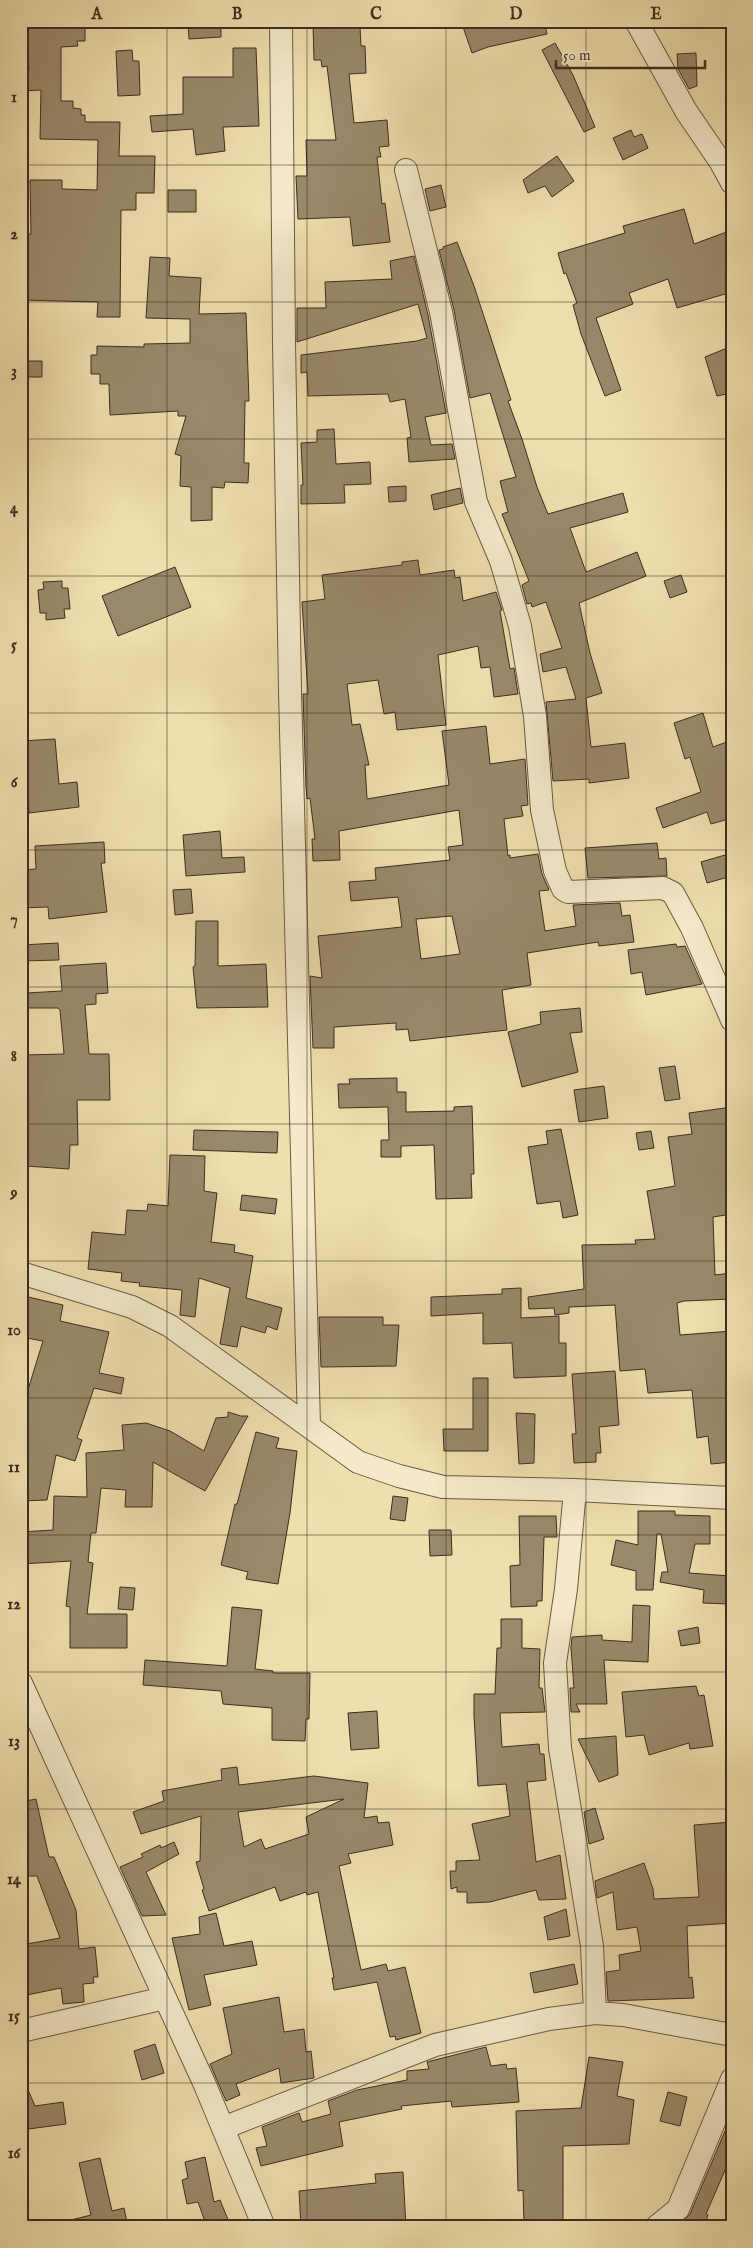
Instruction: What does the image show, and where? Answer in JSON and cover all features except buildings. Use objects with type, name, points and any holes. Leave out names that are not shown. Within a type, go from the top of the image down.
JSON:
[{"type":"street","points":[[281,21],[290,681],[309,1426]]},
{"type":"street","points":[[636,21],[686,111],[720,161],[732,183]]},
{"type":"street","points":[[406,170],[441,312],[476,502],[501,561],[520,626],[535,716],[542,810],[555,871],[563,889],[568,892],[663,888],[673,893],[692,928],[732,1020]]},
{"type":"street","points":[[21,1273],[132,1306],[170,1326],[358,1462],[399,1476],[443,1487],[575,1490],[732,1498]]},
{"type":"street","points":[[575,1490],[566,1589],[555,1663],[560,1748],[592,1946],[595,2013]]},
{"type":"street","points":[[21,1683],[165,1998],[223,2128],[264,2227]]},
{"type":"street","points":[[21,2031],[165,1998]]},
{"type":"street","points":[[223,2128],[435,2045],[549,2019],[595,2013],[732,2035]]},
{"type":"street","points":[[656,2227],[678,2209],[732,2079]]}]
